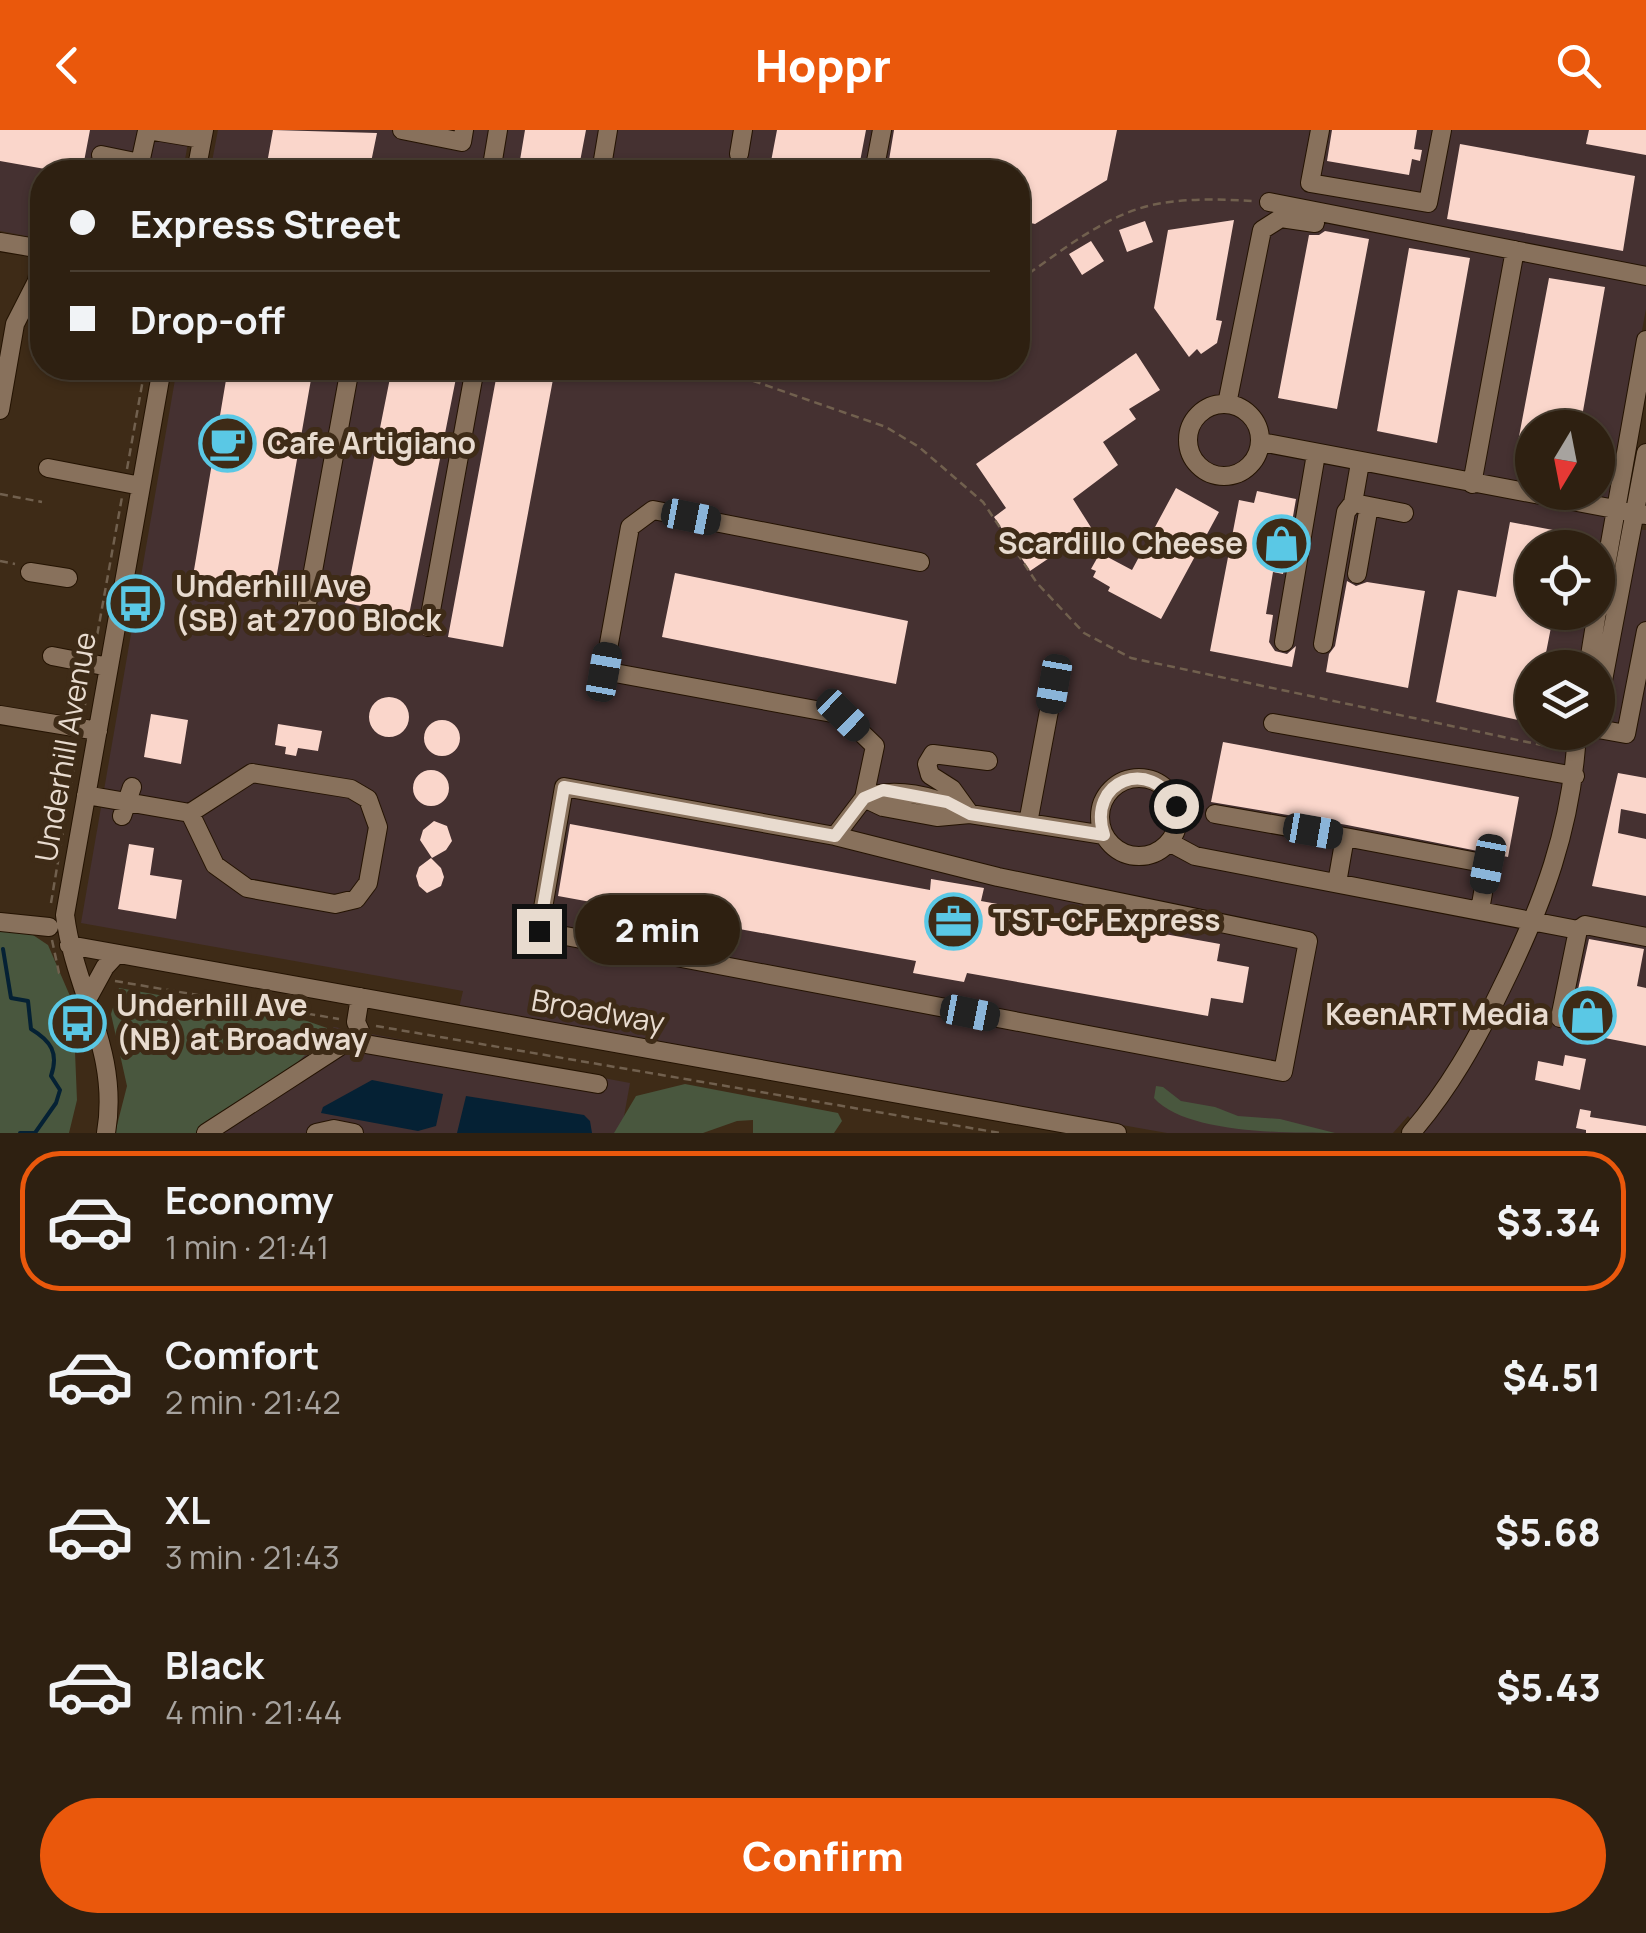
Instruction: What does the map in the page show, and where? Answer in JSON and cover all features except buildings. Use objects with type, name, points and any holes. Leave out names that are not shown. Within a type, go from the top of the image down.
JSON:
[{"type":"street","points":[[140,160],[147,130],[203,135],[199,160]]},
{"type":"street","points":[[402,130],[462,142],[464,130]]},
{"type":"street","points":[[493,160],[498,130]]},
{"type":"street","points":[[603,160],[608,130]]},
{"type":"street","points":[[739,154],[743,130]]},
{"type":"street","points":[[876,160],[882,130]]},
{"type":"street","points":[[1320,130],[1310,183],[1428,203],[1442,130]]},
{"type":"street","points":[[100,155],[129,160]]},
{"type":"street","points":[[1269,202],[1646,276]]},
{"type":"street","points":[[1226,404],[1262,230],[1281,218],[1315,223]]},
{"type":"street","points":[[0,242],[30,248]]},
{"type":"street","points":[[1472,484],[1515,250]]},
{"type":"street","points":[[0,410],[8,323],[30,292]]},
{"type":"street","points":[[1613,530],[1646,340]]},
{"type":"street","name":"Underhill Avenue","points":[[106,1133],[109,1078],[103,1045],[69,945],[67,900],[160,380]]},
{"type":"street","points":[[307,604],[348,380]]},
{"type":"street","points":[[428,627],[473,380]]},
{"type":"street","points":[[1226,404],[1238,407],[1255,421],[1260,442],[1252,464],[1230,476],[1207,472],[1197,464],[1188,442],[1190,430],[1204,411],[1226,404]]},
{"type":"street","points":[[1260,442],[1515,492]]},
{"type":"street","points":[[1615,583],[1640,514],[1646,453]]},
{"type":"street","points":[[1284,642],[1316,454]]},
{"type":"street","points":[[1357,574],[1360,463]]},
{"type":"street","points":[[48,468],[141,486]]},
{"type":"street","points":[[1323,644],[1346,512],[1361,505],[1404,513]]},
{"type":"street","points":[[835,836],[864,798],[875,746],[843,715],[604,672],[630,527],[652,510],[920,562]]},
{"type":"street","points":[[1615,510],[1640,514]]},
{"type":"street","points":[[22,568],[68,578]]},
{"type":"street","points":[[1615,620],[1646,629],[1626,734],[1615,733]]},
{"type":"street","points":[[52,656],[109,666]]},
{"type":"street","points":[[1028,823],[1054,684]]},
{"type":"street","points":[[0,714],[98,731]]},
{"type":"street","points":[[1273,724],[1575,776]]},
{"type":"street","points":[[1575,776],[1587,750]]},
{"type":"street","points":[[1413,1132],[1470,1054],[1535,921],[1568,816],[1576,752]]},
{"type":"street","points":[[970,814],[952,789],[930,775],[927,764],[933,754],[988,761]]},
{"type":"street","points":[[86,795],[190,813],[252,773],[351,789],[368,799],[378,827],[368,883],[356,898],[335,904],[247,888],[216,866],[190,813]]},
{"type":"street","points":[[1136,778],[1161,785],[1170,794],[1178,818],[1169,842],[1147,855],[1134,856],[1112,845],[1104,835],[1100,810],[1113,788],[1136,778]]},
{"type":"street","points":[[564,787],[835,836],[998,877],[1308,941],[1283,1072],[539,931],[564,787]]},
{"type":"street","points":[[864,798],[883,790],[947,802],[970,814],[1104,835]]},
{"type":"street","points":[[1215,814],[1488,864],[1480,910]]},
{"type":"street","points":[[1337,883],[1345,837]]},
{"type":"street","points":[[1169,842],[1194,856],[1578,930]]},
{"type":"street","points":[[0,922],[48,927]]},
{"type":"street","points":[[1560,1018],[1578,930],[1585,924],[1594,925],[1646,938]]},
{"type":"street","name":"Broadway","points":[[69,945],[1116,1133]]},
{"type":"street","points":[[88,998],[117,954]]},
{"type":"street","points":[[359,1042],[356,1022],[360,998]]},
{"type":"street","points":[[206,1133],[348,1041],[598,1084]]},
{"type":"street","points":[[316,1133],[334,1129],[354,1133]]},
{"type":"path","points":[[1030,272],[1097,228],[1150,206],[1216,198],[1269,202]]},
{"type":"path","points":[[751,380],[886,427],[919,447],[982,502],[1037,583],[1084,633],[1131,658],[1515,740]]},
{"type":"path","points":[[0,494],[42,502]]},
{"type":"path","points":[[0,561],[22,568]]},
{"type":"path","points":[[1565,750],[1576,752]]},
{"type":"path","points":[[109,980],[997,1133],[998,1126]]},
{"type":"shaded area","points":[[0,130],[190,130],[185,160],[30,160],[30,237],[0,231]]},
{"type":"shaded area","points":[[218,130],[1646,130],[1646,309],[1615,474],[1615,410],[1515,410],[1515,510],[1608,510],[1605,527],[1646,530],[1646,1133],[1423,1133],[1408,1116],[1393,1133],[1167,1133],[459,1008],[463,991],[81,923],[175,380],[1030,380],[1030,160],[212,160]]},
{"type":"shaded area","points":[[334,1027],[630,1083],[621,1133],[198,1133]]},
{"type":"green space","points":[[0,929],[27,931],[48,945],[73,1003],[77,1100],[69,1133],[0,1133]]},
{"type":"green space","points":[[119,988],[307,1021],[327,1028],[327,1038],[291,1069],[200,1133],[115,1133],[127,1086],[111,1014]]},
{"type":"green space","points":[[685,1084],[838,1113],[842,1121],[834,1133],[753,1133],[753,1120],[737,1121],[703,1133],[614,1133],[636,1096]]},
{"type":"green space","points":[[1156,1086],[1181,1101],[1238,1116],[1280,1119],[1335,1133],[1236,1129],[1188,1118],[1154,1098]]},
{"type":"water","points":[[372,1080],[443,1094],[436,1126],[418,1131],[321,1113],[323,1107]]},
{"type":"water","points":[[466,1096],[584,1115],[590,1121],[592,1133],[457,1133]]},
{"type":"waterway","points":[[3,949],[11,998],[28,1001],[31,1029],[52,1048],[51,1076],[60,1090],[56,1103],[35,1133]]},
{"type":"waterway","points":[[20,1133],[34,1133]]},
{"type":"place","name":"Cafe Artigiano","points":[[228,444]]},
{"type":"place","name":"Scardillo Cheese","points":[[1282,544]]},
{"type":"place","name":"Underhill Ave (SB) at 2700 Block","points":[[136,604]]},
{"type":"place","name":"TST-CF Express","points":[[954,921]]},
{"type":"place","name":"KeenART Media","points":[[1588,1015]]},
{"type":"place","name":"Underhill Ave (NB) at Broadway","points":[[77,1023]]},
{"type":"route","points":[[539,931],[564,787],[835,836],[864,798],[883,790],[947,802],[970,814],[1104,835],[1100,810],[1113,788],[1124,781],[1136,778],[1161,785],[1176,806]]}]
